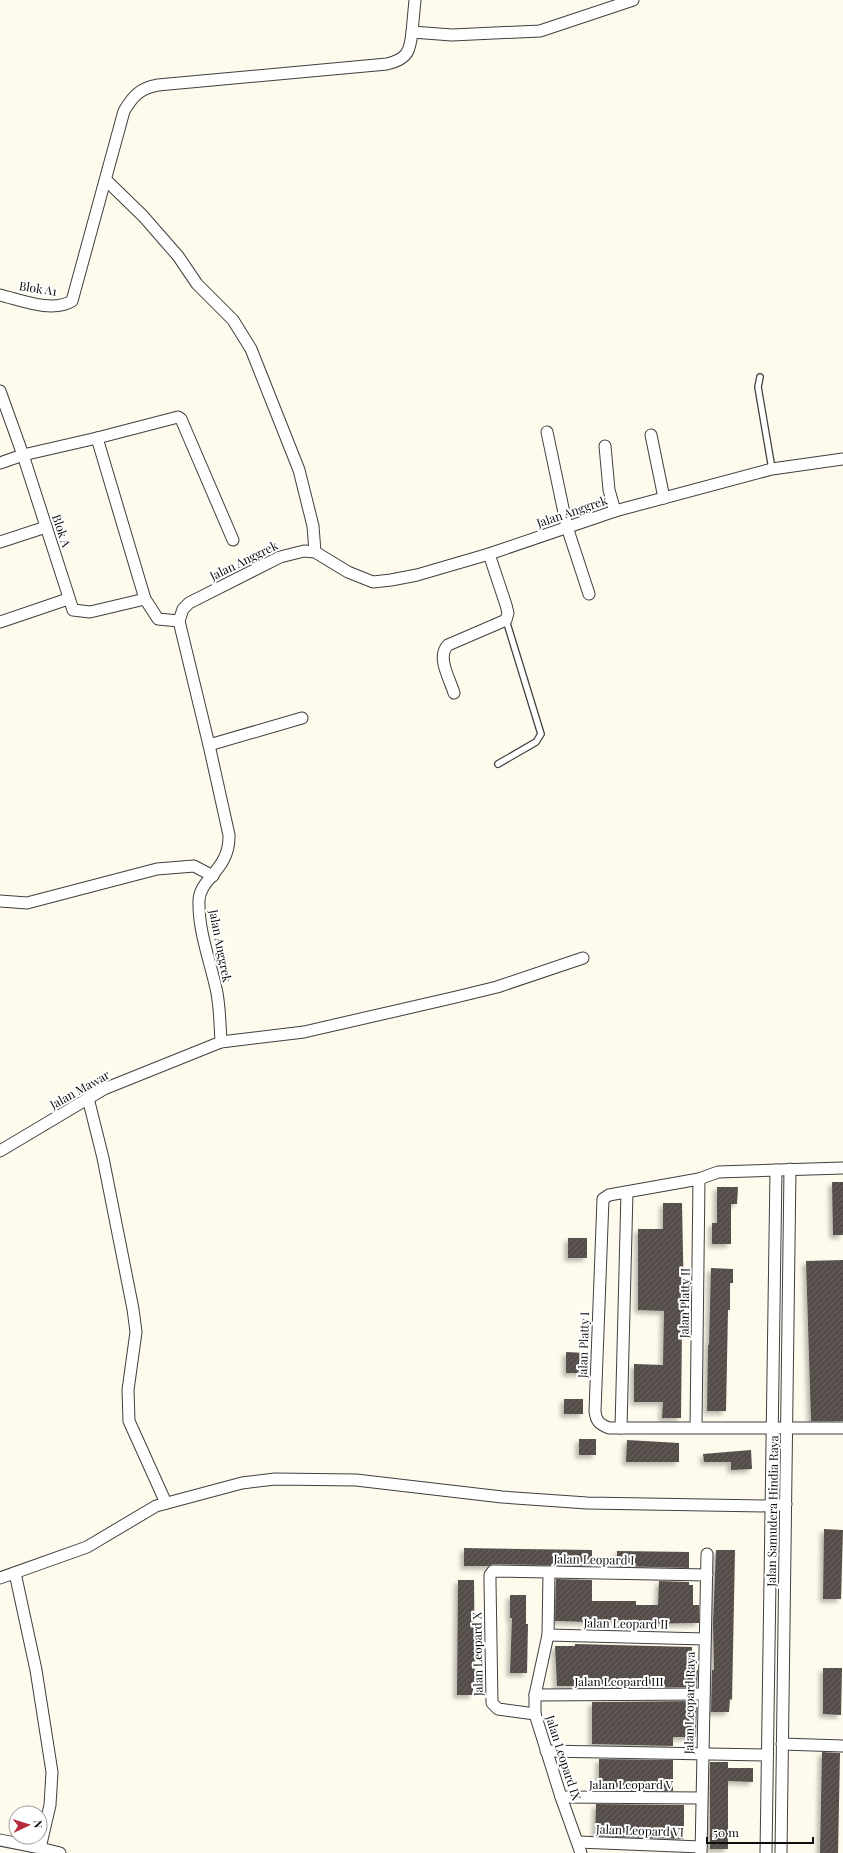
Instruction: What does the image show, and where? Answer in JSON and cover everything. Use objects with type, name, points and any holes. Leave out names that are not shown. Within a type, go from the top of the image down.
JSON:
[{"type":"street","points":[[315,552],[313,526],[299,470],[251,349],[233,320],[197,284],[178,256],[143,216],[106,180],[124,111],[131,98],[138,91],[147,87],[387,64],[402,59],[408,53],[412,32],[415,0]]},
{"type":"street","points":[[412,32],[452,35],[540,31],[633,0]]},
{"type":"street","name":"Blok A1","points":[[0,295],[36,304],[58,306],[66,305],[72,301],[106,180]]},
{"type":"street","name":"Blok A","points":[[0,391],[23,455],[68,599]]},
{"type":"street","points":[[0,463],[23,455],[97,438],[174,417],[181,419],[233,540]]},
{"type":"street","points":[[547,432],[567,527],[589,594]]},
{"type":"street","points":[[651,435],[664,498]]},
{"type":"street","points":[[97,438],[145,598],[158,619],[179,621]]},
{"type":"street","points":[[605,446],[609,490],[615,511]]},
{"type":"street","name":"Jalan Anggrek","points":[[221,1042],[219,1005],[199,910],[199,898],[204,887],[222,864],[229,847],[228,835],[209,745],[179,621],[183,609],[189,603],[280,557],[304,551],[315,552],[348,572],[373,582],[382,582],[417,575],[489,554],[615,511],[772,469],[843,459]]},
{"type":"street","points":[[0,542],[46,527]]},
{"type":"street","points":[[454,692],[443,661],[444,649],[448,645],[506,620],[508,613],[489,554]]},
{"type":"street","points":[[0,622],[68,599],[73,610],[90,612],[145,598]]},
{"type":"street","points":[[209,745],[302,718]]},
{"type":"street","points":[[0,901],[27,903],[157,869],[194,866],[213,876]]},
{"type":"street","name":"Jalan Mawar","points":[[0,1151],[104,1089],[221,1042],[304,1032],[456,997],[497,987],[583,958]]},
{"type":"street","points":[[88,1098],[103,1158],[133,1309],[136,1332],[128,1390],[129,1421],[166,1503]]},
{"type":"street","name":"Jalan Platty I","points":[[843,1168],[718,1172],[699,1179],[627,1192],[603,1198],[601,1204],[595,1411],[596,1418],[600,1425],[609,1428],[788,1426],[843,1428]]},
{"type":"street","name":"Jalan Samudera Hindia Raya","points":[[782,1853],[782,1744],[788,1426],[790,1169]]},
{"type":"street","name":"Jalan Samudera Hindia Raya","points":[[766,1853],[776,1170]]},
{"type":"street","name":"Jalan Platty II","points":[[696,1428],[699,1179]]},
{"type":"street","points":[[621,1428],[627,1192]]},
{"type":"street","points":[[0,1578],[87,1547],[156,1506],[242,1483],[302,1478],[356,1480],[502,1497],[587,1503],[771,1506],[786,1504]]},
{"type":"street","points":[[771,1531],[786,1530]]},
{"type":"street","name":"Jalan Leopard Raya","points":[[701,1850],[707,1554]]},
{"type":"street","name":"Jalan Leopard I","points":[[490,1582],[490,1575],[493,1571],[707,1575]]},
{"type":"street","name":"Jalan Leopard IX","points":[[549,1572],[548,1635],[535,1695],[535,1714],[561,1797],[581,1853]]},
{"type":"street","points":[[15,1573],[36,1670],[52,1772],[50,1805],[40,1848]]},
{"type":"street","name":"Jalan Leopard X","points":[[490,1582],[492,1703],[498,1709],[535,1714]]},
{"type":"street","name":"Jalan Leopard II","points":[[548,1635],[705,1639]]},
{"type":"street","name":"Jalan Leopard III","points":[[535,1695],[704,1694]]},
{"type":"street","points":[[782,1744],[843,1746]]},
{"type":"street","points":[[546,1751],[767,1755]]},
{"type":"street","name":"Jalan Leopard V","points":[[561,1797],[701,1798]]},
{"type":"street","points":[[766,1800],[782,1800]]},
{"type":"street","points":[[0,1840],[60,1853]]},
{"type":"street","name":"Jalan Leopard VI","points":[[578,1842],[639,1849],[701,1850]]},
{"type":"lane","points":[[760,377],[759,394],[772,469]]},
{"type":"lane","points":[[498,764],[532,745],[540,738],[541,734],[506,620]]},
{"type":"building","points":[[832,1182],[843,1182],[843,1235],[833,1235]]},
{"type":"building","points":[[717,1187],[738,1187],[737,1204],[731,1204],[731,1244],[712,1244],[712,1223],[717,1223]]},
{"type":"building","points":[[663,1203],[682,1203],[684,1325],[682,1325],[681,1418],[662,1418],[663,1402],[634,1402],[634,1364],[663,1365],[664,1311],[638,1310],[638,1229],[663,1229]]},
{"type":"building","points":[[568,1238],[587,1238],[587,1258],[568,1258]]},
{"type":"building","points":[[843,1260],[843,1421],[811,1421],[806,1261]]},
{"type":"building","points":[[711,1268],[733,1269],[733,1283],[730,1283],[730,1310],[728,1310],[726,1411],[707,1411]]},
{"type":"building","points":[[566,1352],[585,1353],[585,1373],[566,1373]]},
{"type":"building","points":[[564,1399],[583,1399],[583,1414],[564,1414]]},
{"type":"building","points":[[579,1439],[596,1439],[596,1455],[579,1455]]},
{"type":"building","points":[[627,1440],[679,1443],[679,1462],[626,1462]]},
{"type":"building","points":[[751,1450],[752,1469],[731,1470],[731,1462],[704,1462],[703,1454]]},
{"type":"building","points":[[824,1529],[843,1530],[841,1599],[823,1599]]},
{"type":"building","points":[[464,1548],[592,1550],[592,1566],[493,1564],[488,1566],[464,1566]]},
{"type":"building","points":[[716,1550],[735,1550],[732,1700],[730,1699],[729,1712],[711,1712],[712,1670],[714,1670],[713,1623]]},
{"type":"building","points":[[617,1551],[689,1552],[689,1568],[617,1566]]},
{"type":"building","points":[[556,1579],[592,1580],[592,1601],[636,1601],[636,1605],[658,1605],[659,1581],[689,1582],[689,1585],[693,1585],[693,1605],[699,1605],[699,1623],[627,1624],[627,1620],[591,1620],[591,1622],[555,1621]]},
{"type":"building","points":[[458,1580],[474,1580],[475,1682],[473,1682],[473,1695],[457,1695]]},
{"type":"building","points":[[510,1595],[526,1595],[526,1624],[528,1624],[527,1673],[510,1673],[512,1618],[510,1618]]},
{"type":"building","points":[[575,1644],[692,1647],[692,1670],[698,1670],[697,1687],[592,1688],[592,1686],[557,1686],[555,1646],[575,1646]]},
{"type":"building","points":[[823,1668],[842,1668],[841,1715],[823,1714]]},
{"type":"building","points":[[697,1701],[696,1737],[673,1737],[673,1746],[592,1744],[592,1702]]},
{"type":"building","points":[[822,1752],[840,1753],[838,1853],[820,1853]]},
{"type":"building","points":[[599,1759],[673,1760],[673,1791],[599,1790]]},
{"type":"building","points":[[710,1762],[728,1762],[728,1768],[753,1768],[753,1782],[728,1781],[728,1849],[710,1849]]},
{"type":"building","points":[[596,1804],[684,1805],[684,1839],[595,1836]]}]
